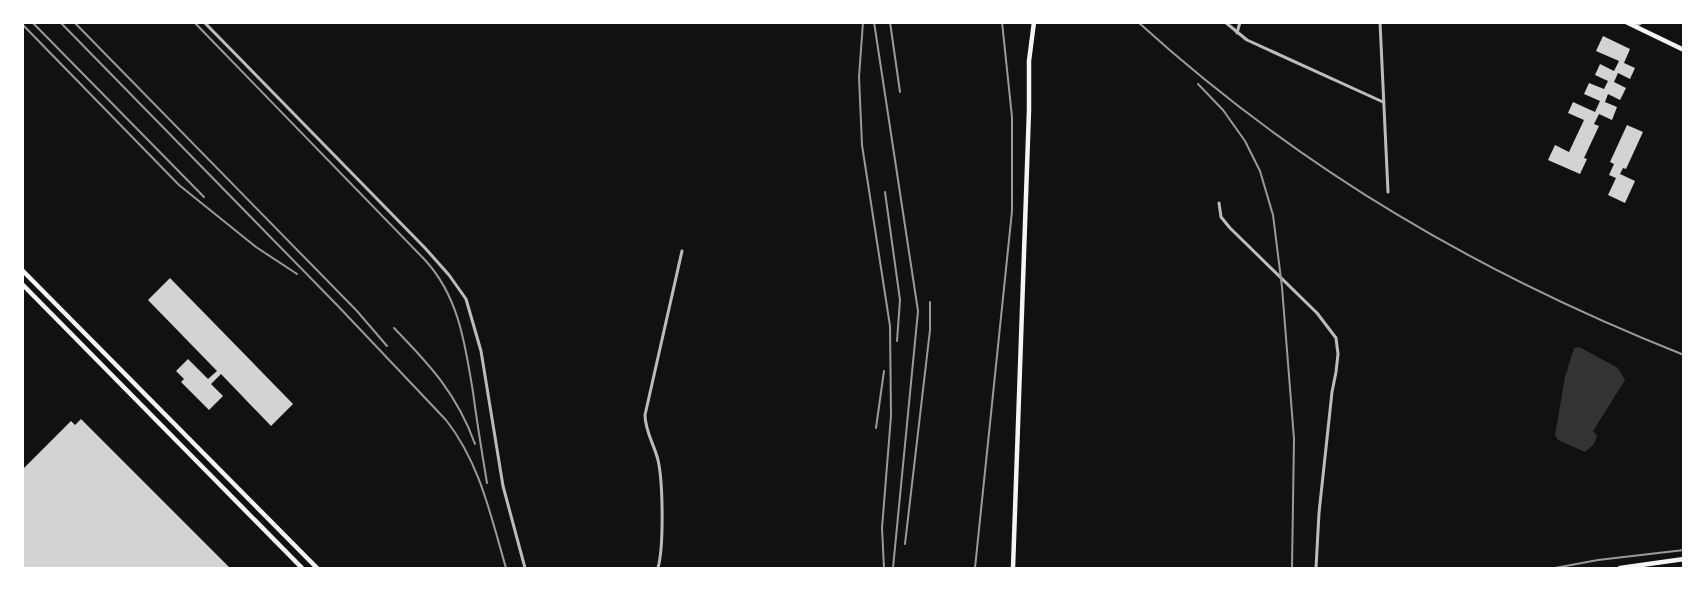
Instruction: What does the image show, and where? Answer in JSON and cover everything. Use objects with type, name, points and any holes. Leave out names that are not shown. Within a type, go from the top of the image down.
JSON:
[{"type":"main road","points":[[1013,568],[1029,61],[1034,22]]},
{"type":"main road","points":[[1626,22],[1683,50]]},
{"type":"main road","points":[[22,270],[317,568]]},
{"type":"main road","points":[[22,284],[302,568]]},
{"type":"main road","points":[[1620,568],[1683,559]]},
{"type":"street","points":[[204,22],[426,248],[466,299],[482,351],[503,486],[525,568]]},
{"type":"street","points":[[1225,22],[1247,40],[1383,102]]},
{"type":"street","points":[[1237,33],[1240,22]]},
{"type":"street","points":[[1380,22],[1388,192]]},
{"type":"street","points":[[1634,24],[1643,22]]},
{"type":"street","points":[[1219,204],[1221,217],[1230,228],[1317,313],[1336,338],[1338,354],[1319,513],[1316,568]]},
{"type":"street","points":[[658,568],[661,529],[660,475],[654,448],[647,431],[645,415],[682,251]]},
{"type":"shaded area","points":[[1579,347],[1618,368],[1625,380],[1593,431],[1597,436],[1594,444],[1585,452],[1558,440],[1555,435],[1565,377],[1574,348]]},
{"type":"building","points":[[1603,36],[1630,49],[1624,63],[1635,68],[1630,79],[1618,73],[1614,82],[1626,88],[1620,100],[1608,94],[1605,102],[1617,107],[1612,120],[1599,114],[1594,124],[1599,126],[1584,158],[1587,159],[1580,174],[1548,160],[1555,145],[1569,152],[1584,120],[1568,113],[1573,102],[1595,112],[1600,101],[1584,94],[1589,83],[1604,89],[1608,81],[1595,75],[1600,64],[1614,71],[1619,61],[1596,51]]},
{"type":"building","points":[[1627,125],[1643,132],[1626,169],[1623,168],[1620,174],[1635,181],[1625,203],[1608,195],[1616,178],[1609,175],[1614,164],[1610,162]]},
{"type":"building","points":[[170,278],[293,404],[271,426],[221,374],[211,384],[223,396],[209,410],[181,382],[184,379],[176,371],[188,359],[208,379],[217,371],[148,300]]},
{"type":"building","points":[[81,419],[230,568],[22,568],[22,470],[71,421],[75,425]]},
{"type":"railway","points":[[32,22],[204,197]]},
{"type":"railway","points":[[60,22],[337,305],[446,420],[468,454],[476,472],[506,568]]},
{"type":"railway","points":[[74,22],[357,311],[387,346]]},
{"type":"railway","points":[[194,22],[425,260],[446,289],[463,339],[487,483]]},
{"type":"railway","points":[[863,22],[859,77],[862,145],[890,326],[891,416],[882,528],[884,568]]},
{"type":"railway","points":[[874,22],[918,311],[893,568]]},
{"type":"railway","points":[[890,22],[900,92]]},
{"type":"railway","points":[[975,568],[1012,211],[1012,117],[1002,22]]},
{"type":"railway","points":[[1138,22],[1263,125],[1396,214],[1536,290],[1684,355]]},
{"type":"railway","points":[[22,24],[179,185],[256,247],[297,274]]},
{"type":"railway","points":[[1198,84],[1223,110],[1245,141],[1260,171],[1273,215],[1282,287],[1294,439],[1292,568]]},
{"type":"railway","points":[[885,192],[900,300],[897,341]]},
{"type":"railway","points":[[905,544],[930,330],[930,302]]},
{"type":"railway","points":[[394,328],[451,395],[475,444]]},
{"type":"railway","points":[[876,428],[884,371]]},
{"type":"railway","points":[[1555,568],[1598,560],[1684,550]]}]
